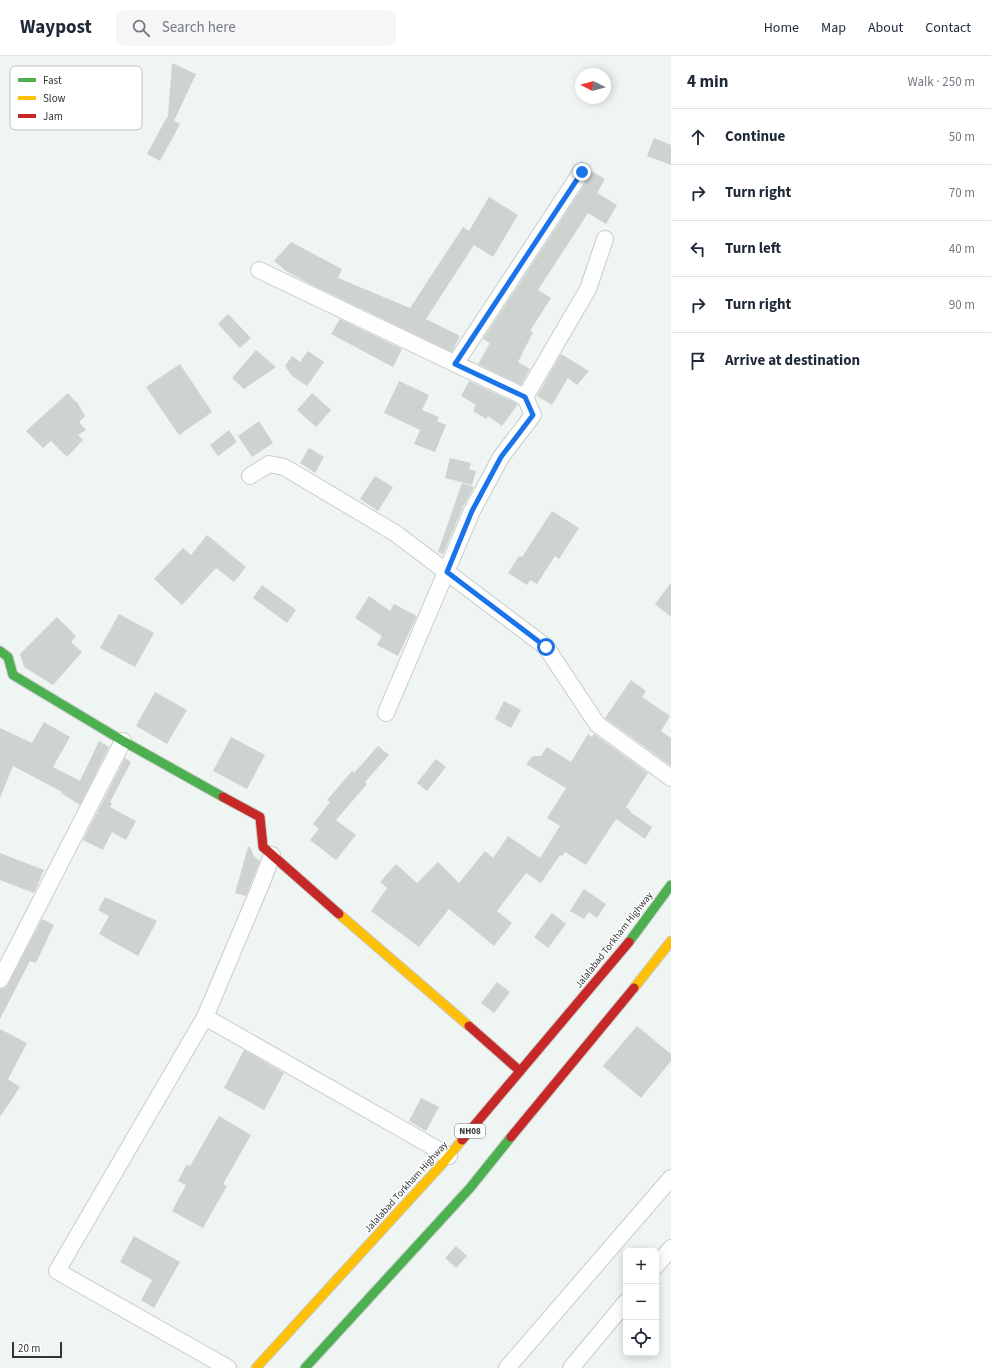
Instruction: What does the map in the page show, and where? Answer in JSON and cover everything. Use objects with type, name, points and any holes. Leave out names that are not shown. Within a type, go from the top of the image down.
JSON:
[{"type":"main road","points":[[0,651],[8,657],[13,675],[123,741],[260,817],[263,847],[520,1071]]},
{"type":"main road","name":"Jalalabad Torkham Highway","points":[[256,1368],[449,1156],[633,937],[671,884]]},
{"type":"main road","points":[[305,1368],[470,1188],[671,941]]},
{"type":"street","points":[[455,364],[582,172]]},
{"type":"street","points":[[525,397],[588,289],[605,239]]},
{"type":"street","points":[[259,270],[525,397],[533,415],[501,457],[472,511],[386,714]]},
{"type":"street","points":[[250,476],[269,464],[284,467],[395,533],[546,647],[597,724],[671,778]]},
{"type":"street","points":[[0,980],[123,741]]},
{"type":"street","points":[[228,1368],[57,1271],[205,1017],[272,855]]},
{"type":"street","points":[[205,1017],[449,1156]]},
{"type":"street","points":[[507,1368],[671,1178]]},
{"type":"street","points":[[659,1262],[671,1248]]},
{"type":"street","points":[[571,1368],[623,1306]]},
{"type":"building","points":[[172,63],[196,74],[174,121],[180,124],[160,161],[147,154],[168,117]]},
{"type":"building","points":[[654,138],[671,145],[671,165],[647,156]]},
{"type":"building","points":[[591,171],[605,179],[597,193],[617,205],[606,224],[588,213],[538,290],[551,298],[530,331],[533,332],[518,362],[530,369],[521,385],[478,364],[490,343],[483,339],[590,176]]},
{"type":"building","points":[[489,197],[518,215],[493,257],[474,245],[426,319],[460,336],[452,352],[308,283],[286,271],[274,261],[291,242],[342,269],[338,278],[410,308],[463,227],[469,231]]},
{"type":"building","points":[[228,314],[251,338],[240,348],[218,324]]},
{"type":"building","points":[[340,319],[402,349],[393,367],[331,334]]},
{"type":"building","points":[[256,350],[276,367],[244,389],[232,378]]},
{"type":"building","points":[[308,351],[324,362],[307,386],[292,376],[285,366],[292,356],[300,362]]},
{"type":"building","points":[[561,354],[589,371],[577,385],[568,378],[552,405],[537,396]]},
{"type":"building","points":[[180,364],[212,412],[179,435],[146,387]]},
{"type":"building","points":[[399,381],[429,395],[422,410],[439,417],[437,421],[446,425],[435,452],[414,444],[420,430],[384,413]]},
{"type":"building","points":[[469,381],[518,404],[502,426],[488,416],[486,419],[473,411],[476,405],[461,396]]},
{"type":"building","points":[[68,393],[77,402],[85,416],[79,422],[86,430],[78,435],[83,440],[67,457],[51,441],[43,448],[26,431]]},
{"type":"building","points":[[312,393],[331,410],[316,427],[297,410]]},
{"type":"building","points":[[259,421],[273,443],[252,457],[238,436]]},
{"type":"building","points":[[229,430],[237,442],[218,456],[210,445]]},
{"type":"building","points":[[309,448],[324,457],[315,473],[300,463]]},
{"type":"building","points":[[450,458],[471,463],[469,469],[476,471],[472,485],[445,478]]},
{"type":"building","points":[[375,476],[393,487],[378,511],[360,499]]},
{"type":"building","points":[[462,483],[474,487],[463,507],[443,554],[438,552]]},
{"type":"building","points":[[552,511],[579,528],[559,559],[555,556],[537,584],[530,580],[527,585],[508,573],[519,556],[522,557]]},
{"type":"building","points":[[207,535],[246,567],[234,582],[216,568],[182,605],[154,579],[183,548],[191,555]]},
{"type":"building","points":[[671,583],[671,617],[655,604]]},
{"type":"building","points":[[262,585],[296,610],[287,623],[253,598]]},
{"type":"building","points":[[369,596],[390,611],[394,604],[417,616],[398,656],[377,645],[382,636],[355,618]]},
{"type":"building","points":[[119,614],[154,633],[135,667],[100,648]]},
{"type":"building","points":[[57,617],[76,636],[71,642],[82,652],[53,685],[24,667],[20,654]]},
{"type":"building","points":[[631,680],[646,691],[642,697],[670,716],[661,731],[671,738],[671,766],[605,718]]},
{"type":"building","points":[[155,692],[187,710],[167,744],[136,726]]},
{"type":"building","points":[[504,701],[521,710],[511,728],[495,719]]},
{"type":"building","points":[[44,722],[70,737],[53,767],[80,781],[99,741],[109,747],[80,805],[61,793],[62,792],[13,766],[0,798],[0,728],[32,743]]},
{"type":"building","points":[[588,734],[592,737],[594,734],[648,773],[626,807],[631,811],[630,812],[652,827],[645,839],[616,819],[586,865],[565,852],[562,856],[560,855],[541,883],[526,873],[497,911],[512,923],[494,946],[449,909],[419,947],[371,911],[387,888],[380,882],[396,864],[417,883],[438,862],[459,883],[485,851],[493,858],[508,836],[540,858],[560,826],[547,818],[566,788],[526,764],[533,756],[541,756],[547,747],[571,762]]},
{"type":"building","points":[[231,737],[265,755],[247,789],[213,771]]},
{"type":"building","points":[[378,746],[389,755],[365,782],[367,784],[336,820],[356,835],[336,860],[310,840],[319,829],[313,824],[330,802],[327,800],[352,771],[354,773]]},
{"type":"building","points":[[125,758],[131,762],[110,802],[112,803],[110,807],[136,821],[126,840],[112,832],[103,850],[83,840]]},
{"type":"building","points":[[436,759],[446,767],[427,791],[417,783]]},
{"type":"building","points":[[248,847],[250,847],[254,856],[260,861],[246,896],[235,893]]},
{"type":"building","points":[[0,853],[44,870],[34,893],[0,880]]},
{"type":"building","points":[[584,889],[606,904],[597,918],[589,912],[584,919],[570,911]]},
{"type":"building","points":[[105,897],[157,921],[138,956],[99,934],[109,916],[98,910]]},
{"type":"building","points":[[552,913],[566,924],[548,948],[534,937]]},
{"type":"building","points":[[42,919],[54,925],[36,963],[30,961],[0,1019],[0,989],[5,988],[8,984]]},
{"type":"building","points":[[497,982],[510,992],[494,1013],[481,1003]]},
{"type":"building","points":[[637,1026],[671,1054],[671,1061],[641,1098],[603,1066]]},
{"type":"building","points":[[0,1029],[27,1043],[8,1079],[20,1087],[0,1117]]},
{"type":"building","points":[[244,1050],[284,1073],[264,1110],[224,1088]]},
{"type":"building","points":[[421,1098],[439,1107],[426,1131],[409,1121]]},
{"type":"building","points":[[219,1116],[251,1135],[223,1184],[227,1186],[203,1228],[172,1211],[186,1185],[178,1181],[187,1164],[190,1166]]},
{"type":"building","points":[[134,1236],[180,1262],[154,1308],[141,1300],[152,1280],[120,1262]]},
{"type":"building","points":[[456,1246],[467,1256],[456,1268],[445,1258]]},
{"type":"traffic: fast","points":[[0,651],[8,657],[13,675],[123,741],[223,797]]},
{"type":"traffic: fast","points":[[629,942],[671,885]]},
{"type":"traffic: fast","points":[[305,1368],[470,1188],[511,1137]]},
{"type":"traffic: slow","points":[[339,914],[469,1026]]},
{"type":"traffic: slow","points":[[634,988],[671,941]]},
{"type":"traffic: slow","points":[[256,1368],[443,1163],[462,1140]]},
{"type":"traffic: jam","points":[[223,797],[260,817],[263,847],[339,914]]},
{"type":"traffic: jam","points":[[462,1140],[629,942]]},
{"type":"traffic: jam","points":[[511,1137],[634,988]]},
{"type":"traffic: jam","points":[[469,1026],[520,1071]]},
{"type":"route","points":[[546,647],[447,572],[472,511],[501,457],[533,415],[525,397],[455,364],[582,172]]}]
